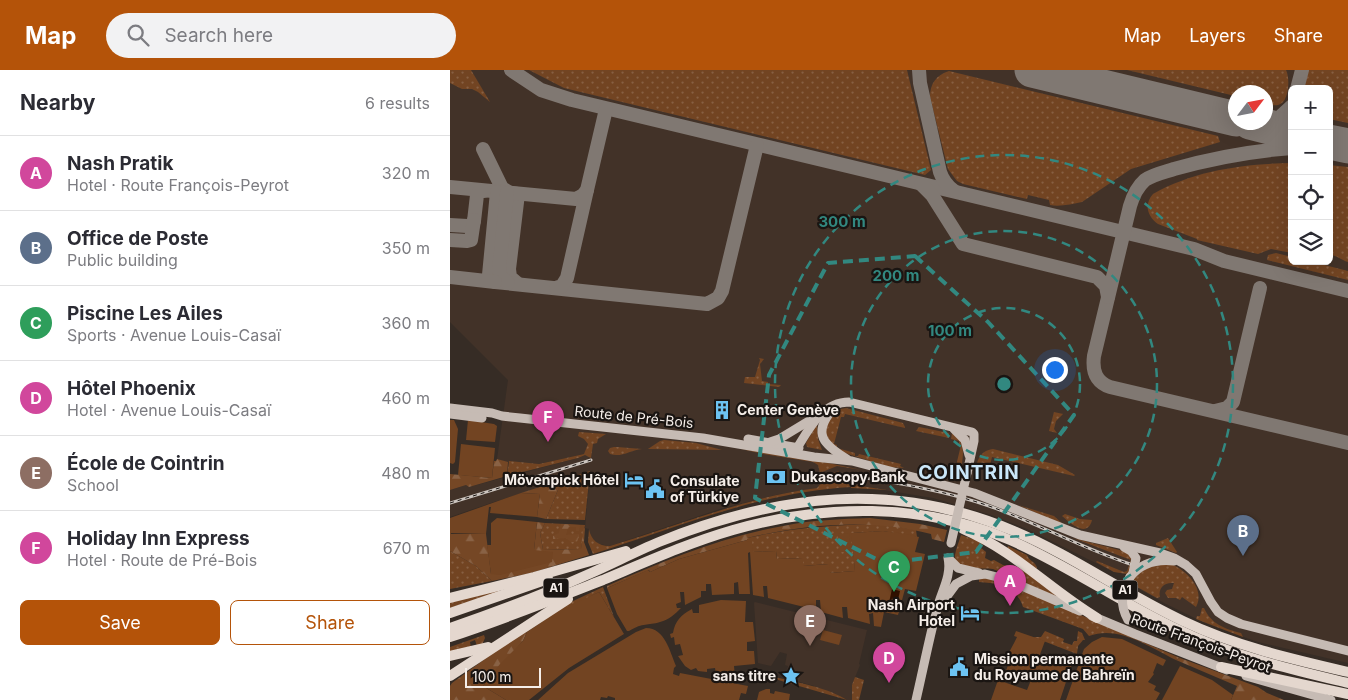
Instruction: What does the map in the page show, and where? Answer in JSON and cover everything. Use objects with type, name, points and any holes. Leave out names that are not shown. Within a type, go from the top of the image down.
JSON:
[{"type":"highway","name":"A1","points":[[450,628],[552,590],[658,542],[727,518],[796,502],[858,498],[892,499],[919,503],[974,516],[1020,533],[1158,608],[1207,632],[1258,650],[1348,672]]},
{"type":"highway","name":"A1","points":[[450,637],[508,617],[700,541],[771,520],[838,511],[899,513],[957,522],[997,535],[1046,557],[1154,618],[1203,641],[1255,659],[1348,683]]},
{"type":"highway","points":[[899,513],[948,524],[990,542],[1020,561],[1066,597],[1097,618]]},
{"type":"highway","points":[[450,598],[595,561],[658,542]]},
{"type":"highway","points":[[450,612],[538,583],[595,561]]},
{"type":"highway","points":[[450,676],[559,604],[604,579]]},
{"type":"highway","points":[[450,656],[480,650],[505,639]]},
{"type":"highway","points":[[1221,667],[1348,694]]},
{"type":"main road","points":[[767,442],[776,440],[837,404],[845,402],[974,434],[970,461],[948,558],[944,564],[940,585],[941,591],[916,700]]},
{"type":"main road","points":[[837,404],[825,420],[822,436],[830,448],[852,461]]},
{"type":"main road","name":"Route de Pré-Bois","points":[[450,408],[492,412],[502,416],[796,450]]},
{"type":"main road","name":"Route de Pré-Bois","points":[[450,414],[491,419],[502,416]]},
{"type":"main road","points":[[796,450],[820,414]]},
{"type":"main road","points":[[951,427],[965,440],[970,461]]},
{"type":"main road","name":"Route de Pré-Bois","points":[[703,438],[721,436],[767,442],[832,459],[852,461],[974,493],[1067,530],[1121,545],[1160,553],[1181,562]]},
{"type":"main road","points":[[1121,545],[1131,551],[1136,558],[1122,597],[1124,610],[1128,620],[1135,628],[1156,642]]},
{"type":"main road","name":"Route François-Peyrot","points":[[948,558],[960,569],[1004,579],[1221,667],[1280,687],[1331,700]]},
{"type":"main road","points":[[1131,575],[1146,564],[1155,561],[1181,562],[1196,574],[1211,602],[1223,616],[1241,624],[1348,651]]},
{"type":"main road","points":[[936,611],[956,584],[971,576],[985,574]]},
{"type":"highlighted area","points":[[915,256],[988,322],[1074,415],[976,552],[884,563],[755,498],[769,375],[828,263]]},
{"type":"shaded area","points":[[450,70],[1348,70],[1348,663],[1258,642],[1205,623],[1123,580],[1126,574],[1114,572],[1027,529],[991,515],[933,498],[847,484],[838,479],[839,472],[817,488],[780,494],[723,508],[610,546],[598,544],[590,536],[589,529],[585,528],[590,472],[450,517],[450,490],[466,485],[469,487],[578,458],[584,454],[539,464],[506,462],[497,459],[508,380],[450,322]]},
{"type":"shaded area","points":[[450,70],[471,70],[490,102],[472,89],[462,89],[450,83]]},
{"type":"shaded area","points":[[529,70],[907,70],[931,170],[925,175],[564,88]]},
{"type":"shaded area","points":[[1127,70],[1286,70],[1288,87],[1286,96],[1282,103],[1278,105],[1273,105],[1273,85],[1228,85],[1228,94]]},
{"type":"shaded area","points":[[1307,70],[1348,70],[1348,123],[1333,120],[1333,85],[1304,85]]},
{"type":"shaded area","points":[[949,71],[1218,136],[1220,142],[1131,169],[1082,202],[1058,206],[1050,205],[1049,200],[1028,195],[1027,199],[963,184],[957,181],[948,169],[930,97],[931,88],[935,81]]},
{"type":"shaded area","points":[[1288,163],[1288,252],[1271,249],[1258,254],[1197,240],[1158,224],[1149,214],[1148,202],[1150,198],[1153,194],[1169,186],[1203,174],[1256,165]]},
{"type":"shaded area","points":[[1333,165],[1348,167],[1348,262],[1334,256]]},
{"type":"shaded area","points":[[1276,253],[1288,256],[1288,265],[1325,265],[1348,271],[1348,280],[1267,260],[1268,255]]},
{"type":"shaded area","points":[[759,358],[764,359],[760,364],[762,381],[768,382],[768,384],[781,385],[779,387],[744,383],[745,377],[755,377]]},
{"type":"shaded area","points":[[846,408],[903,423],[905,428],[845,414],[844,417],[841,417],[834,444],[837,445],[837,448],[855,453],[855,456],[859,454],[901,464],[900,466],[904,468],[889,467],[845,453],[836,448],[830,442],[826,435],[826,421],[830,415]]},
{"type":"shaded area","points":[[1054,412],[1063,414],[1056,421],[1054,429],[1057,433],[1049,431]]},
{"type":"shaded area","points":[[450,420],[454,420],[458,429],[455,462],[453,464],[450,463]]},
{"type":"shaded area","points":[[468,420],[497,426],[495,442],[466,440]]},
{"type":"shaded area","points":[[817,424],[818,439],[822,450],[807,447],[806,443]]},
{"type":"shaded area","points":[[919,427],[949,433],[949,438],[916,431]]},
{"type":"shaded area","points":[[579,432],[606,434],[598,439],[597,443],[593,444],[591,458],[585,455],[507,476],[509,461],[539,464],[584,454],[588,444],[578,436]]},
{"type":"shaded area","points":[[664,440],[696,443],[722,450],[648,449]]},
{"type":"shaded area","points":[[461,444],[495,448],[492,478],[458,475]]},
{"type":"shaded area","points":[[614,447],[642,449],[622,454],[610,454],[608,451]]},
{"type":"shaded area","points":[[741,449],[784,454],[862,470],[837,466],[820,473],[818,465],[813,462]]},
{"type":"shaded area","points":[[993,449],[1058,465],[1075,475],[992,457],[989,470],[980,468],[974,475],[981,455]]},
{"type":"shaded area","points":[[590,471],[585,520],[546,519],[562,480]]},
{"type":"shaded area","points":[[839,471],[838,479],[847,480],[847,484],[887,490],[851,487],[818,490],[752,503],[593,554],[588,542],[589,529],[591,536],[596,542],[610,546],[739,505],[791,492],[817,488],[828,475]]},
{"type":"shaded area","points":[[521,493],[540,494],[537,517],[490,513],[491,507],[489,507],[486,534],[450,533],[450,518]]},
{"type":"shaded area","points":[[1018,505],[1054,516],[1064,525]]},
{"type":"shaded area","points":[[1065,514],[1080,519],[1092,520],[1090,526],[1082,529],[1078,528],[1062,516]]},
{"type":"shaded area","points":[[497,518],[537,522],[534,550],[553,552],[552,562],[500,575],[491,574],[487,545],[491,545],[491,523]]},
{"type":"shaded area","points":[[545,523],[585,525],[581,549],[543,550],[540,533]]},
{"type":"shaded area","points":[[877,524],[916,530],[917,537],[883,531],[852,533],[855,571],[829,573],[828,564],[803,566],[802,558],[777,559],[776,551],[752,552],[747,542],[747,538],[795,529]]},
{"type":"shaded area","points":[[883,531],[919,537],[915,552],[925,554],[916,591],[905,589],[898,615],[884,612],[881,627],[874,626],[873,613],[869,614],[870,624],[848,618],[847,607],[842,607],[843,618],[821,612],[820,600],[816,600],[816,610],[768,598],[767,586],[763,586],[764,597],[753,595],[750,552],[748,553],[750,594],[739,594],[738,582],[734,583],[734,594],[712,595],[711,584],[706,584],[706,591],[701,591],[701,597],[685,605],[684,592],[680,592],[681,602],[676,604],[677,608],[681,608],[674,615],[663,621],[638,626],[629,631],[627,631],[617,614],[607,588],[679,559],[747,540],[747,542],[752,541],[753,552],[776,551],[777,559],[803,558],[803,566],[829,564],[830,573],[855,571],[851,533]]},
{"type":"shaded area","points":[[849,533],[850,552],[839,552],[838,534]]},
{"type":"shaded area","points":[[961,535],[983,544],[981,548],[986,552],[985,558],[1003,565],[1022,568],[1066,601],[993,569],[970,568],[959,564],[956,561],[955,555]]},
{"type":"shaded area","points":[[1073,538],[1127,552],[1132,555],[1132,569],[1127,574],[1114,572],[1096,562],[1124,572],[1127,571],[1131,560]]},
{"type":"shaded area","points":[[1168,538],[1176,553],[1156,545],[1156,543]]},
{"type":"shaded area","points":[[1008,546],[1027,555],[1036,566],[1036,570],[1007,549]]},
{"type":"shaded area","points":[[450,551],[476,566],[492,581],[450,589]]},
{"type":"shaded area","points":[[1170,564],[1182,570],[1193,581],[1198,594],[1196,607],[1182,597],[1180,600],[1168,598],[1165,593],[1167,590],[1172,589],[1174,583],[1162,586],[1160,597],[1157,598],[1130,583],[1147,568]]},
{"type":"shaded area","points":[[979,578],[1002,581],[1180,658],[1176,660],[1123,635],[1100,633],[1089,636],[1083,629],[1023,607],[1016,595],[1006,587],[979,582]]},
{"type":"shaded area","points":[[603,587],[614,617],[599,592],[541,622],[527,632],[518,635],[571,602]]},
{"type":"shaded area","points":[[497,589],[498,592],[450,608],[450,600]]},
{"type":"shaded area","points":[[599,592],[624,634],[569,668],[529,700],[506,700],[483,686],[500,664],[523,641],[527,632],[556,612]]},
{"type":"shaded area","points":[[721,600],[746,601],[745,622],[753,622],[755,641],[747,642],[747,651],[754,651],[755,664],[734,666],[735,677],[716,674],[715,668],[707,669],[707,672],[698,671],[696,668],[691,670],[685,666],[678,656],[683,655],[680,644],[675,645],[674,637],[671,638],[670,634],[673,633],[679,619],[688,611],[692,609],[693,613],[699,613],[699,605]]},
{"type":"shaded area","points":[[755,602],[867,630],[860,665],[852,685],[852,700],[847,700],[814,688],[814,686],[785,678],[788,666],[785,665],[787,654],[780,652],[771,666],[758,663]]},
{"type":"shaded area","points":[[1202,608],[1215,622],[1224,628],[1241,633],[1243,637],[1196,619],[1197,616],[1200,616]]},
{"type":"shaded area","points":[[646,628],[658,632],[666,642],[676,666],[673,674],[679,676],[680,673],[748,686],[746,694],[741,693],[739,700],[615,700],[615,698],[608,696],[607,698],[601,697],[600,700],[538,700],[568,673],[636,632]]},
{"type":"shaded area","points":[[823,630],[842,635],[839,645],[820,640]]},
{"type":"shaded area","points":[[1016,631],[1045,641],[1039,657],[1044,659],[1046,654],[1069,662],[1072,657],[1074,658],[1060,700],[991,700],[998,680],[1027,690],[1031,680],[1021,677],[1022,674],[1018,673],[1018,675],[1006,671],[1012,661],[1006,659],[1017,637],[1014,636]]},
{"type":"shaded area","points":[[1045,631],[1064,639],[1063,642],[1072,645],[1074,641],[1077,641],[1078,631],[1082,633],[1085,640],[1078,646],[1077,654],[1033,637],[1041,637]]},
{"type":"shaded area","points":[[484,635],[485,638],[482,645],[477,646],[475,640],[470,642],[471,647],[450,652],[450,647]]},
{"type":"shaded area","points":[[1102,637],[1122,639],[1166,660],[1163,666],[1157,663],[1154,674],[1148,682],[1156,686],[1154,690],[1160,693],[1156,700],[1066,700],[1084,649]]},
{"type":"shaded area","points":[[1180,666],[1212,680],[1233,695],[1231,700],[1162,700]]},
{"type":"shaded area","points":[[774,677],[822,689],[847,700],[775,679],[775,682],[772,681]]},
{"type":"shaded area","points":[[855,677],[864,680],[859,700],[852,700],[852,685]]},
{"type":"shaded area","points":[[770,689],[770,693],[774,694],[775,691],[790,694],[789,700],[757,700],[759,692]]},
{"type":"green space","points":[[952,433],[957,437],[962,445],[961,471],[955,470],[961,445],[959,441],[951,439]]},
{"type":"green space","points":[[497,459],[508,462],[507,476],[469,487],[466,485],[450,490],[450,474],[492,478],[494,461]]},
{"type":"green space","points":[[562,480],[546,519],[537,517],[540,494],[521,493]]},
{"type":"green space","points":[[870,518],[920,524],[947,530],[944,542],[932,539],[931,534],[885,526],[839,525],[793,529],[747,538],[747,540],[679,559],[607,588],[607,586],[671,559],[715,543],[760,531],[804,522]]},
{"type":"green space","points":[[537,522],[545,523],[540,533],[543,550],[581,549],[583,529],[585,528],[584,542],[589,555],[531,573],[492,581],[476,566],[450,551],[450,531],[451,534],[486,534],[491,574],[534,550]]},
{"type":"green space","points":[[561,524],[580,525],[579,531],[576,531],[576,527],[568,527],[566,535],[579,534],[577,542],[571,542],[566,538],[553,539],[553,536],[559,533]]},
{"type":"green space","points":[[527,632],[523,641],[483,686],[506,700],[450,700],[450,686],[452,683],[518,635]]},
{"type":"green space","points":[[1180,658],[1258,687],[1284,700],[1231,700],[1237,686],[1176,660]]},
{"type":"water","points":[[892,589],[900,591],[896,609],[888,607]]},
{"type":"taxiway","points":[[511,70],[541,90],[572,100],[1194,249],[1224,261],[1348,291]]},
{"type":"taxiway","points":[[919,70],[920,83],[940,172],[942,178],[954,191]]},
{"type":"taxiway","points":[[1298,85],[1302,70]]},
{"type":"taxiway","points":[[450,187],[576,199],[587,190],[606,109]]},
{"type":"taxiway","points":[[1273,120],[1280,117],[1288,110]]},
{"type":"taxiway","points":[[497,192],[489,275],[495,282],[707,304],[718,298],[722,291],[757,145]]},
{"type":"taxiway","points":[[1288,148],[1247,153],[1203,162],[1156,175],[1142,183],[1130,206],[1094,356],[1094,371],[1098,379],[1110,387],[1348,443]]},
{"type":"taxiway","points":[[1333,148],[1348,150]]},
{"type":"taxiway","points":[[483,149],[502,188],[510,193],[518,194],[509,269],[510,277],[517,283]]},
{"type":"taxiway","points":[[921,184],[932,195],[963,244],[1097,277],[1106,286],[1108,297]]},
{"type":"taxiway","points":[[556,288],[562,286],[567,278],[587,190]]},
{"type":"taxiway","points":[[450,225],[472,225],[477,195],[479,192],[484,191]]},
{"type":"taxiway","points":[[507,193],[499,270],[501,277],[508,283]]},
{"type":"taxiway","points":[[450,240],[471,240],[474,220]]},
{"type":"taxiway","points":[[450,277],[495,282]]},
{"type":"taxiway","points":[[1215,411],[1227,408],[1233,402],[1260,288]]},
{"type":"runway","points":[[1032,70],[1228,117]]},
{"type":"runway","points":[[1273,128],[1288,132]]},
{"type":"runway","points":[[1333,143],[1348,146]]},
{"type":"railway","points":[[450,503],[591,460]]},
{"type":"railway","points":[[840,474],[915,487],[971,500],[1130,564]]},
{"type":"place","name":"Center Genève","points":[[722,410]]},
{"type":"place","name":"Holiday Inn Express","points":[[548,442]]},
{"type":"place","name":"Dukascopy Bank","points":[[776,477]]},
{"type":"place","name":"Mövenpick Hôtel","points":[[634,480]]},
{"type":"place","name":"Consulate of Türkiye","points":[[655,489]]},
{"type":"place","name":"Office de Poste","points":[[1243,556]]},
{"type":"place","name":"Piscine Les Ailes","points":[[894,592]]},
{"type":"place","name":"Nash Pratik","points":[[1010,606]]},
{"type":"place","name":"Nash Airport Hotel","points":[[970,613]]},
{"type":"place","name":"École de Cointrin","points":[[810,646]]},
{"type":"place","name":"Mission permanente du Royaume de Bahreïn","points":[[959,667]]},
{"type":"place","name":"sans titre","points":[[791,676]]},
{"type":"place","name":"Hôtel Phoenix","points":[[889,683]]},
{"type":"district","name":"COINTRIN","points":[[969,472]]}]
